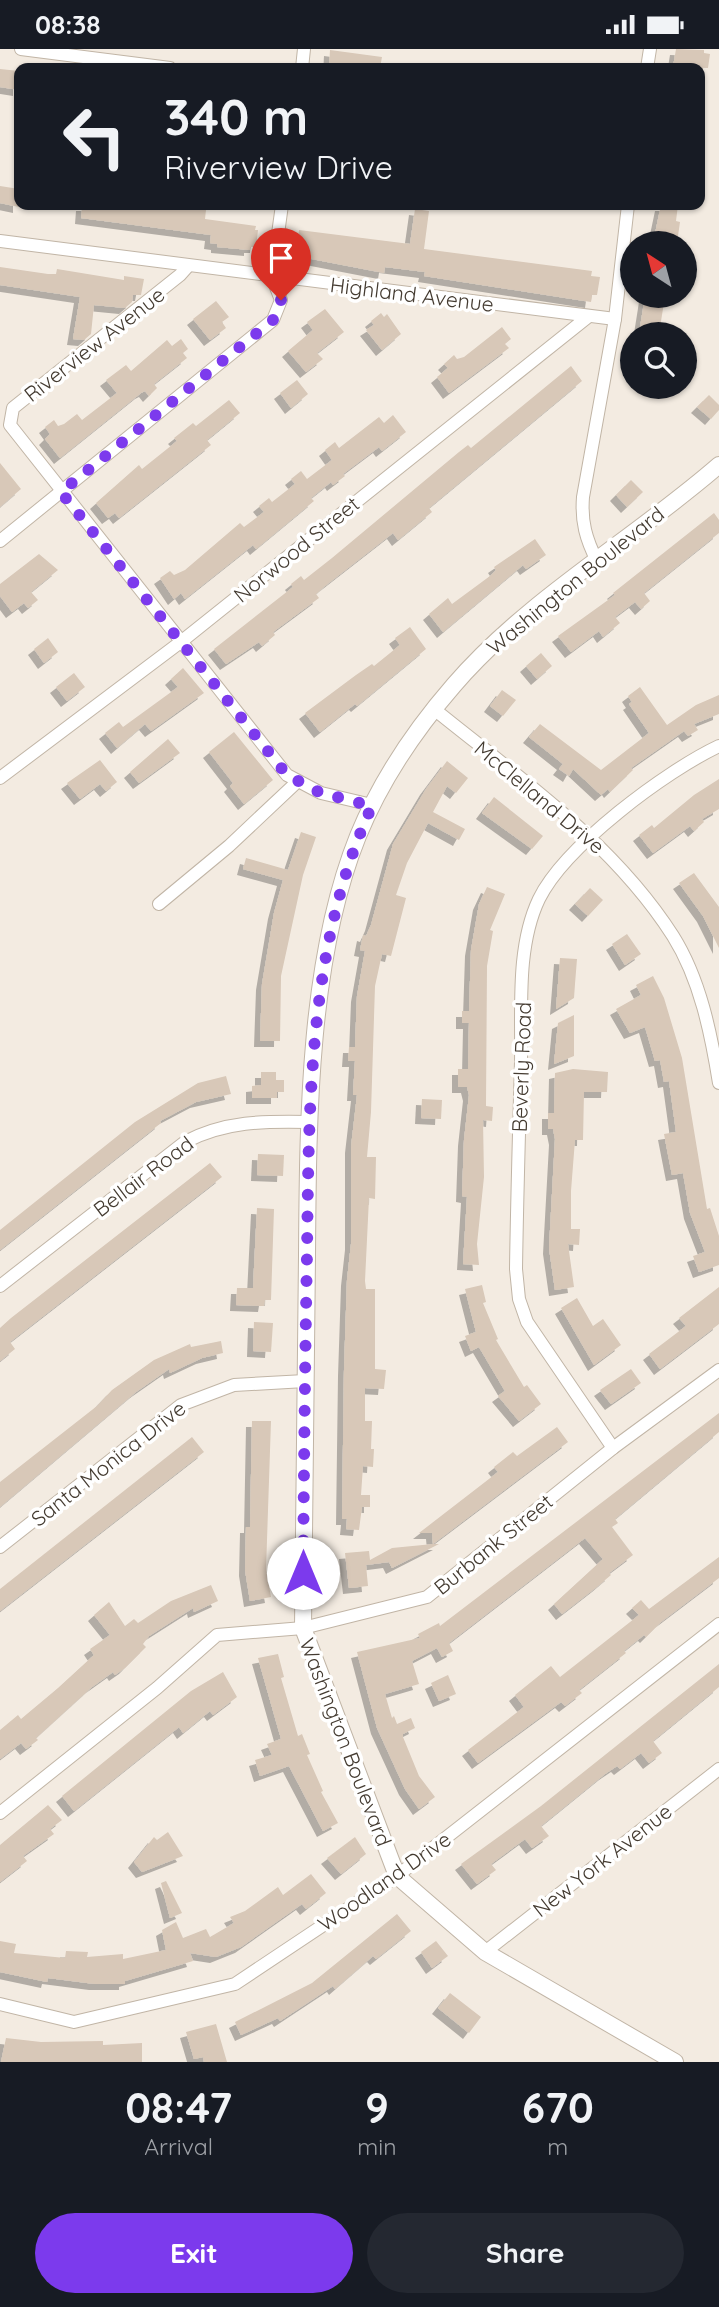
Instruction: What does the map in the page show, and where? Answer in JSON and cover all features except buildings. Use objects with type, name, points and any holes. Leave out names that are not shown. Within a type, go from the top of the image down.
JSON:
[{"type":"street","points":[[21,49],[131,63]]},
{"type":"street","points":[[0,541],[273,320],[281,300],[272,277],[281,210]]},
{"type":"street","points":[[597,561],[583,529],[583,497],[615,319],[627,210]]},
{"type":"street","name":"Highland Avenue","points":[[0,241],[615,319]]},
{"type":"street","name":"Riverview Avenue","points":[[61,492],[9,425],[13,408],[188,266]]},
{"type":"street","name":"Norwood Street","points":[[0,778],[181,641],[589,316]]},
{"type":"street","name":"Washington Boulevard","points":[[675,2062],[485,1952],[397,1876],[303,1628],[309,1122],[326,950],[346,873],[372,806],[394,764],[434,709],[465,673],[515,625],[719,465]]},
{"type":"street","points":[[61,492],[287,775],[321,793],[372,806]]},
{"type":"street","name":"McClelland Drive","points":[[434,709],[593,837],[674,937],[705,1012],[719,1083]]},
{"type":"street","name":"Beverly Road","points":[[613,1448],[527,1322],[519,1299],[516,1269],[522,1003],[526,945],[532,919],[550,881],[593,837],[674,772],[719,746]]},
{"type":"street","points":[[159,904],[229,846],[297,782]]},
{"type":"street","name":"Bellair Road","points":[[0,1286],[185,1142],[206,1131],[231,1124],[309,1122]]},
{"type":"street","name":"Burbank Street","points":[[0,1813],[157,1688],[217,1635],[303,1628],[427,1597],[613,1448],[719,1370]]},
{"type":"street","name":"Santa Monica Drive","points":[[0,1547],[181,1405],[234,1385],[305,1381]]},
{"type":"street","name":"Woodland Drive","points":[[0,2004],[74,2022],[235,1984],[397,1876],[719,1623]]},
{"type":"street","name":"New York Avenue","points":[[485,1952],[719,1769]]},
{"type":"route","points":[[281,300],[273,320],[61,492],[287,775],[303,786],[321,793],[372,806],[358,836],[346,873],[326,950],[309,1122],[303,1573]]}]
